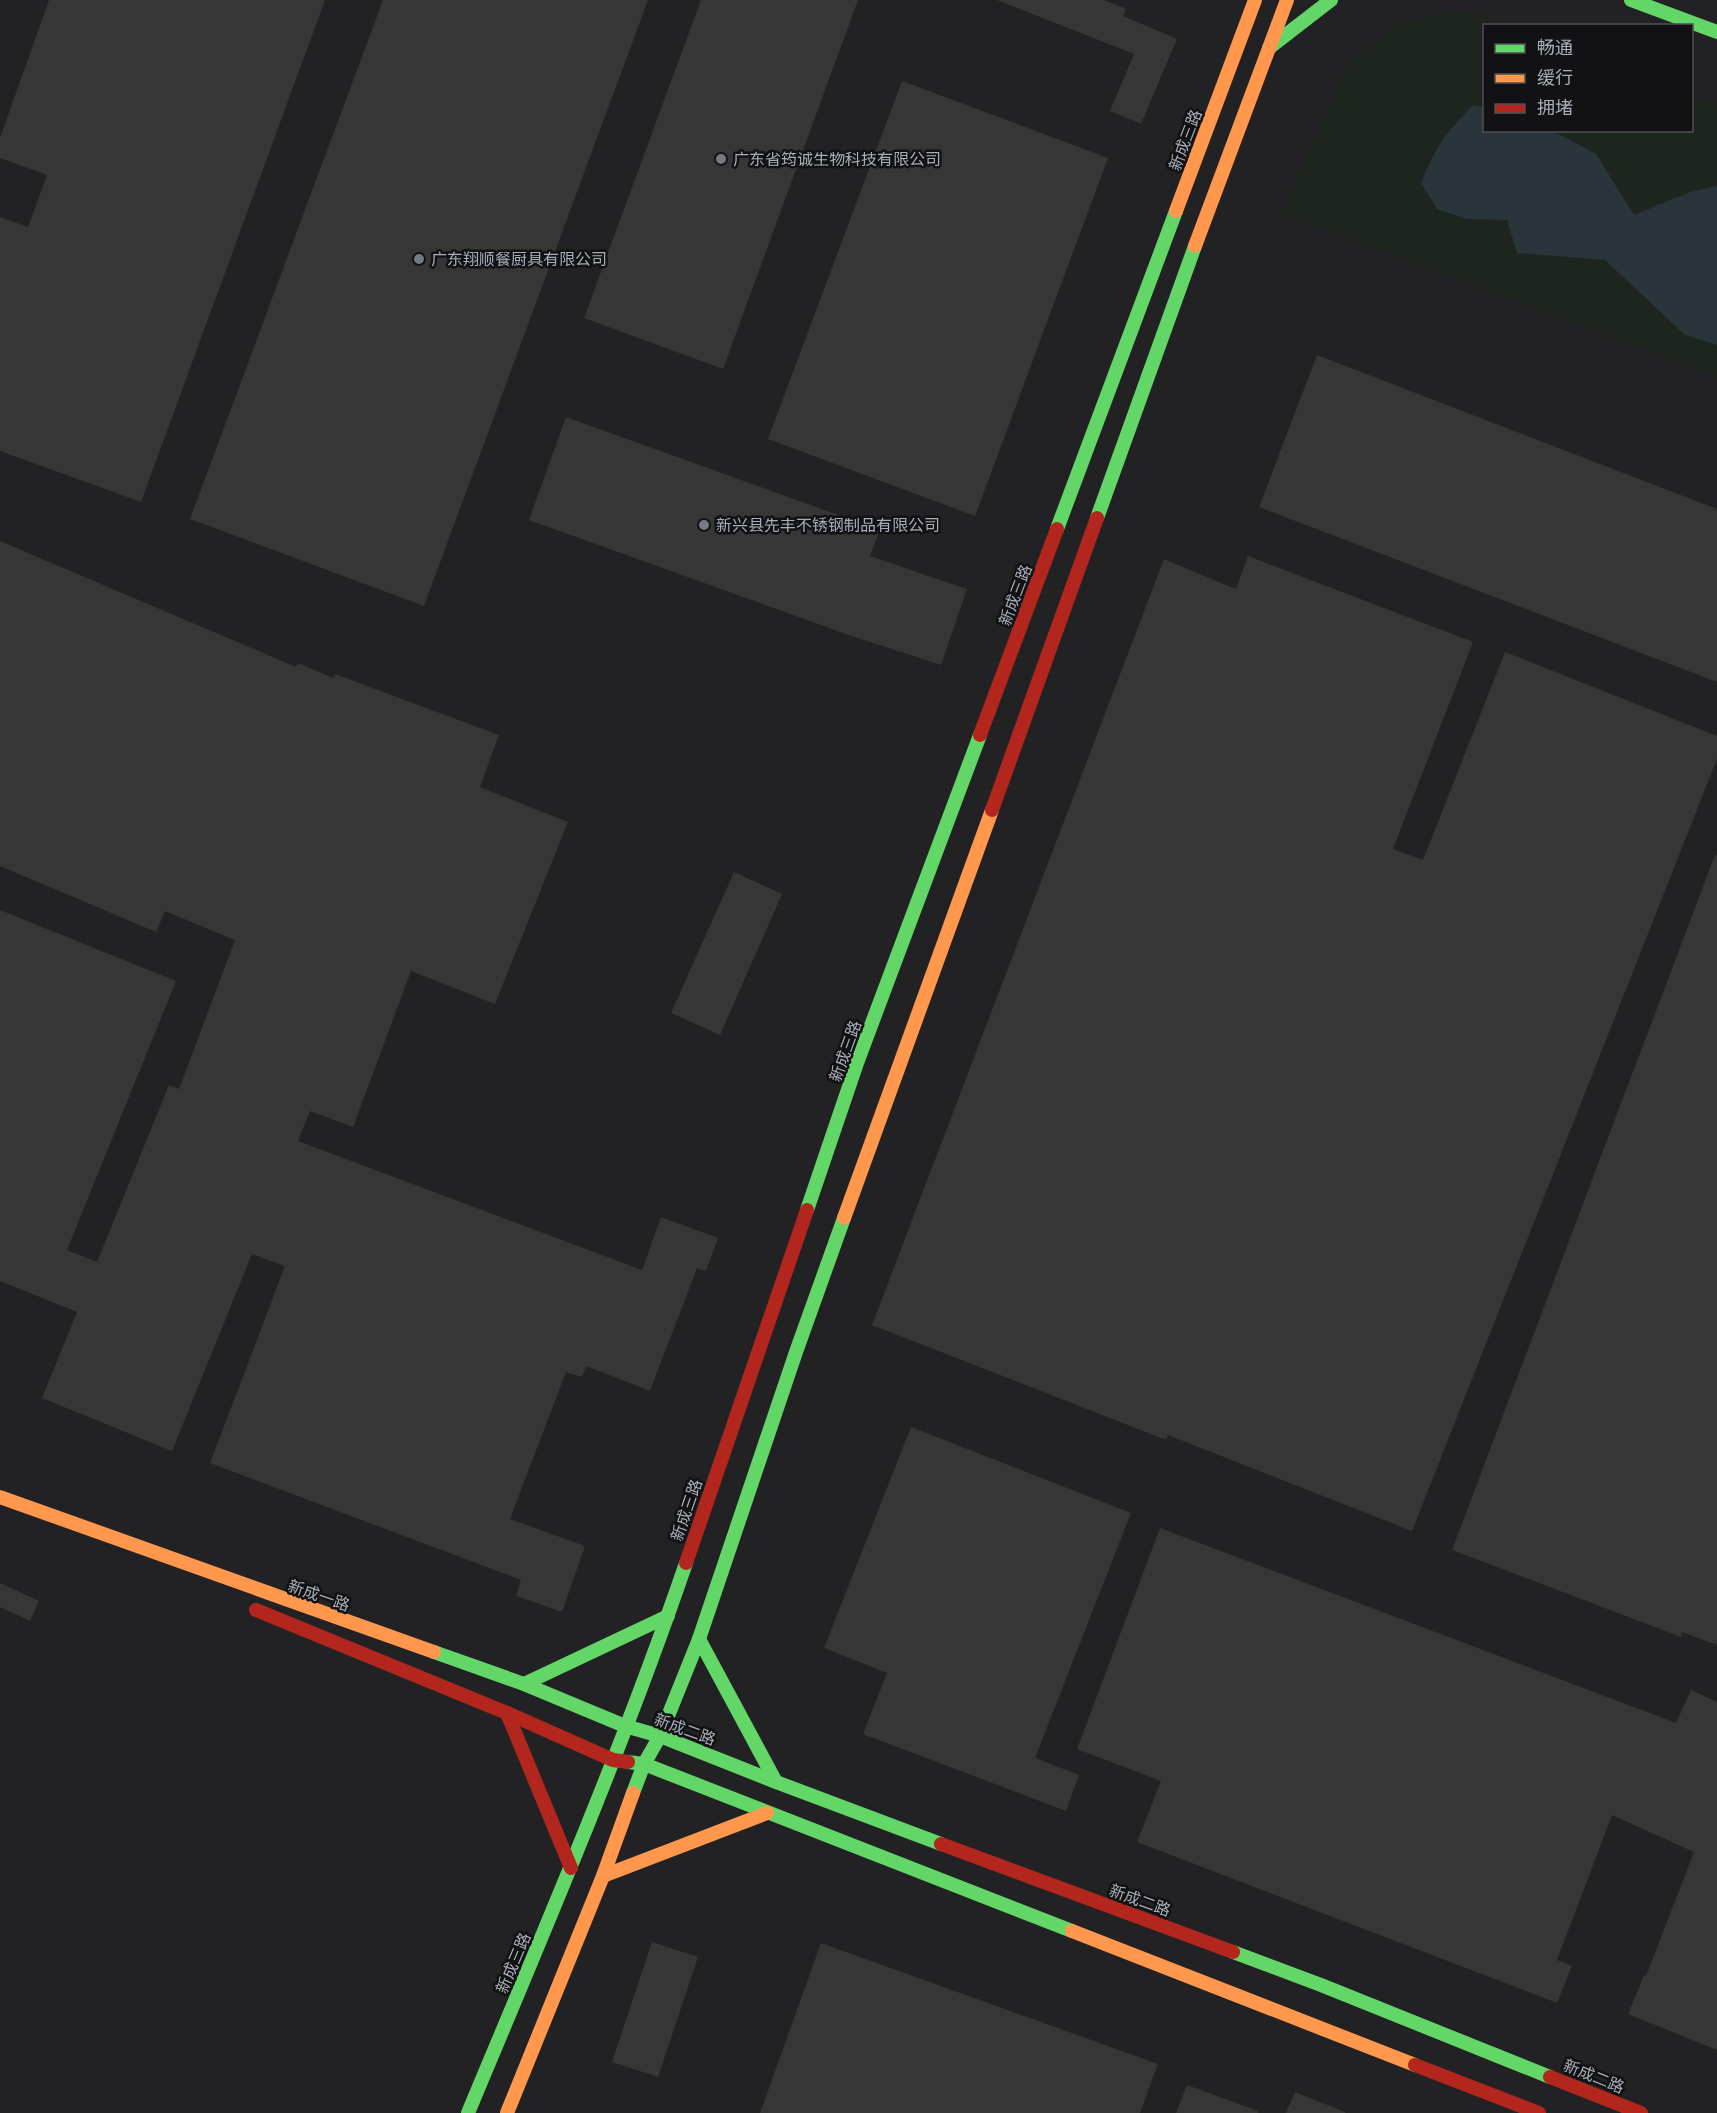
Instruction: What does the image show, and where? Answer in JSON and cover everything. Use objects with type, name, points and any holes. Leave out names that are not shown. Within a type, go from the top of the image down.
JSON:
[{"type":"street","points":[[1239,0],[1244,28]]},
{"type":"street","name":"新成三路","points":[[468,2113],[571,1868],[668,1616],[857,1063],[1255,0]]},
{"type":"street","points":[[507,2113],[603,1876],[644,1764],[660,1736],[699,1639],[796,1352],[1179,292],[1287,0]]},
{"type":"street","points":[[1269,48],[1331,0]]},
{"type":"street","points":[[1631,0],[1717,32]]},
{"type":"street","name":"新成一路","points":[[0,1497],[524,1684],[626,1726]]},
{"type":"street","points":[[242,1605],[507,1713],[613,1760],[644,1764],[766,1813],[828,1834],[1539,2113]]},
{"type":"street","points":[[524,1684],[668,1616]]},
{"type":"street","points":[[699,1639],[776,1782]]},
{"type":"street","points":[[507,1713],[571,1868]]},
{"type":"street","name":"新成二路","points":[[626,1726],[660,1736],[776,1782],[1320,1985],[1641,2113]]},
{"type":"street","points":[[603,1876],[766,1813]]},
{"type":"shaded area","points":[[0,0],[1717,0],[1717,2113],[0,2113]]},
{"type":"shaded area","points":[[1463,11],[1500,24],[1483,24],[1483,132],[1693,132],[1693,95],[1717,104],[1717,377],[1282,213],[1348,65],[1405,21]]},
{"type":"shaded area","points":[[1473,105],[1483,107],[1483,132],[1555,132],[1596,154],[1634,215],[1690,192],[1717,186],[1717,345],[1685,335],[1605,260],[1517,253],[1507,220],[1467,219],[1437,209],[1421,183],[1431,160],[1455,124]]},
{"type":"building","points":[[49,0],[325,0],[141,502],[0,451],[0,217],[28,227],[47,175],[0,158],[0,138]]},
{"type":"building","name":"广东翔顺餐厨具有限公司","points":[[383,0],[648,0],[424,606],[190,519]]},
{"type":"building","name":"广东省筠诚生物科技有限公司","points":[[701,0],[858,0],[723,369],[584,318]]},
{"type":"building","points":[[997,0],[1104,0],[1126,9],[1123,16],[1177,39],[1141,124],[1110,111],[1134,54]]},
{"type":"building","points":[[902,81],[1108,158],[975,516],[768,439]]},
{"type":"building","points":[[1317,355],[1717,509],[1717,682],[1259,507]]},
{"type":"building","name":"新兴县先丰不锈钢制品有限公司","points":[[566,417],[880,530],[870,556],[967,589],[941,665],[843,633],[529,520]]},
{"type":"building","points":[[0,541],[296,667],[298,663],[333,678],[335,674],[499,735],[480,787],[568,822],[495,1004],[411,971],[353,1127],[310,1111],[298,1141],[642,1270],[661,1217],[718,1238],[706,1271],[697,1268],[650,1391],[586,1366],[582,1377],[566,1372],[510,1519],[585,1546],[562,1612],[516,1596],[521,1580],[210,1463],[285,1266],[252,1254],[172,1451],[42,1398],[77,1312],[0,1281],[0,910],[176,981],[67,1250],[97,1262],[169,1085],[179,1089],[235,940],[165,911],[156,932],[0,866]]},
{"type":"building","points":[[1248,556],[1473,642],[1393,849],[1423,860],[1505,652],[1717,736],[1717,759],[1412,1531],[1168,1435],[1166,1439],[1161,1438],[872,1325],[1164,559],[1236,589]]},
{"type":"building","points":[[1715,855],[1717,855],[1717,1645],[1682,1632],[1681,1637],[1452,1550]]},
{"type":"building","points":[[734,872],[782,894],[720,1035],[671,1013]]},
{"type":"building","points":[[911,1427],[1131,1513],[1035,1758],[1079,1775],[1066,1811],[863,1734],[887,1673],[824,1648]]},
{"type":"building","points":[[1160,1528],[1676,1723],[1691,1690],[1717,1702],[1717,2050],[1628,2014],[1644,1975],[1646,1976],[1694,1852],[1612,1815],[1557,1960],[1572,1966],[1557,2003],[1137,1842],[1161,1781],[1077,1749]]},
{"type":"building","points":[[0,1583],[39,1601],[30,1621],[0,1607]]},
{"type":"building","points":[[652,1942],[698,1957],[658,2077],[612,2062]]},
{"type":"building","points":[[821,1943],[1158,2064],[1140,2113],[760,2113]]},
{"type":"building","points":[[1187,2085],[1258,2111],[1258,2113],[1176,2113]]},
{"type":"building","points":[[1295,2092],[1345,2112],[1345,2113],[1286,2113]]},
{"type":"traffic: fast","points":[[1269,48],[1331,0]]},
{"type":"traffic: fast","points":[[1631,0],[1717,32]]},
{"type":"traffic: fast","points":[[1057,529],[1176,211]]},
{"type":"traffic: fast","points":[[1097,518],[1195,246]]},
{"type":"traffic: fast","points":[[807,1210],[857,1063],[980,735]]},
{"type":"traffic: fast","points":[[633,1793],[644,1764],[660,1736],[699,1639],[844,1218]]},
{"type":"traffic: fast","points":[[468,2113],[609,1771],[686,1563]]},
{"type":"traffic: fast","points":[[524,1684],[668,1616]]},
{"type":"traffic: fast","points":[[699,1639],[776,1782]]},
{"type":"traffic: fast","points":[[434,1652],[524,1684],[625,1726],[660,1736],[941,1844]]},
{"type":"traffic: fast","points":[[628,1762],[644,1764],[1072,1931]]},
{"type":"traffic: fast","points":[[1233,1952],[1550,2077]]},
{"type":"traffic: slow","points":[[1176,211],[1255,0]]},
{"type":"traffic: slow","points":[[1195,246],[1287,0]]},
{"type":"traffic: slow","points":[[844,1218],[992,810]]},
{"type":"traffic: slow","points":[[0,1497],[434,1652]]},
{"type":"traffic: slow","points":[[507,2113],[603,1876],[633,1793]]},
{"type":"traffic: slow","points":[[603,1876],[767,1813]]},
{"type":"traffic: slow","points":[[1072,1931],[1415,2065]]},
{"type":"traffic: jam","points":[[992,810],[1097,518]]},
{"type":"traffic: jam","points":[[980,735],[1057,529]]},
{"type":"traffic: jam","points":[[686,1563],[807,1210]]},
{"type":"traffic: jam","points":[[256,1610],[507,1713],[613,1760],[628,1762]]},
{"type":"traffic: jam","points":[[507,1713],[571,1868]]},
{"type":"traffic: jam","points":[[941,1844],[1233,1952]]},
{"type":"traffic: jam","points":[[1415,2065],[1539,2113]]},
{"type":"traffic: jam","points":[[1550,2077],[1641,2113]]},
{"type":"place","name":"广东省筠诚生物科技有限公司","points":[[721,159]]},
{"type":"place","name":"广东翔顺餐厨具有限公司","points":[[419,259]]},
{"type":"place","name":"新兴县先丰不锈钢制品有限公司","points":[[704,525]]}]
